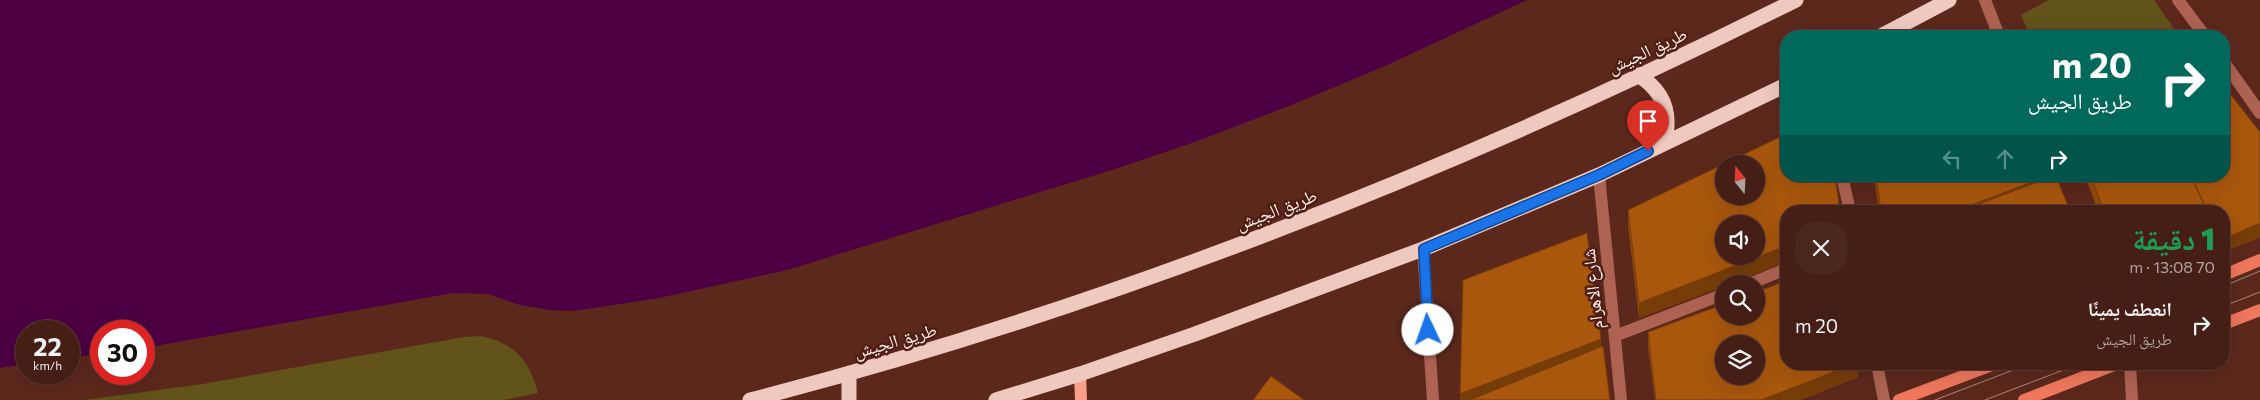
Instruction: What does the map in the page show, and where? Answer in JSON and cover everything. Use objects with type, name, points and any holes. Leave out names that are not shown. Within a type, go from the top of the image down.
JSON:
[{"type":"highway","name":"طريق الجيش","points":[[750,400],[988,332],[1126,285],[1263,235],[1398,182],[1638,75],[1796,0]]},
{"type":"highway","points":[[1892,30],[1949,0]]},
{"type":"highway","points":[[1638,75],[1650,82],[1665,104],[1668,130],[1664,143]]},
{"type":"highway","points":[[996,400],[1080,374],[1424,249],[1599,175],[1780,87]]},
{"type":"highway","points":[[849,372],[849,400]]},
{"type":"main road","points":[[2230,272],[2260,260]]},
{"type":"main road","points":[[2230,322],[2260,310]]},
{"type":"main road","points":[[1899,400],[1979,370]]},
{"type":"main road","points":[[2024,400],[2102,370]]},
{"type":"main road","points":[[1080,374],[1080,400]]},
{"type":"street","points":[[1985,0],[1997,30]]},
{"type":"street","points":[[2178,0],[2200,30]]},
{"type":"street","points":[[2230,70],[2260,113]]},
{"type":"street","name":"شارع الاهرام","points":[[1599,175],[1621,400]]},
{"type":"street","points":[[1843,182],[1849,205]]},
{"type":"street","points":[[1424,249],[1433,400]]},
{"type":"street","points":[[1765,278],[1780,271]]},
{"type":"street","points":[[1615,336],[1715,297]]},
{"type":"street","points":[[1878,370],[1884,400]]},
{"type":"street","points":[[2130,370],[2132,400]]},
{"type":"shaded area","points":[[0,0],[1527,0],[1385,66],[1289,106],[1192,143],[1115,169],[787,270],[659,298],[574,311],[550,310],[520,305],[488,294],[453,293],[155,346],[155,320],[90,320],[90,355],[80,357],[80,320],[15,320],[15,366],[0,368]]},
{"type":"shaded area","points":[[2049,0],[2154,0],[2175,30],[2027,30],[2021,15]]},
{"type":"shaded area","points":[[481,336],[503,344],[519,355],[530,371],[538,393],[504,400],[84,400],[203,384],[464,337]]},
{"type":"building","points":[[2230,94],[2260,132],[2260,223],[2230,236],[2230,205],[2204,205],[2194,182],[2230,182]]},
{"type":"building","points":[[1780,137],[1780,182],[1836,182],[1839,205],[1780,205],[1780,248],[1765,254],[1765,215],[1715,215],[1715,265],[1737,265],[1639,303],[1628,210],[1715,168],[1715,205],[1765,205],[1765,155],[1742,155]]},
{"type":"building","points":[[1877,182],[2032,182],[1971,205],[1880,205]]},
{"type":"building","points":[[2037,182],[2058,182],[2068,205],[1977,205]]},
{"type":"building","points":[[2093,182],[2194,182],[2204,205],[2102,205]]},
{"type":"building","points":[[1587,233],[1601,339],[1460,394],[1463,280]]},
{"type":"building","points":[[1780,283],[1780,370],[1838,370],[1761,400],[1656,400],[1648,332],[1715,307],[1715,325],[1765,325],[1765,289]]},
{"type":"building","points":[[1603,346],[1610,400],[1470,400]]},
{"type":"building","points":[[1271,376],[1304,400],[1253,400]]},
{"type":"tram line","points":[[2230,284],[2260,271]]},
{"type":"tram line","points":[[2230,304],[2260,292]]},
{"type":"tram line","points":[[1935,400],[2013,370]]},
{"type":"tram line","points":[[1985,400],[2063,370]]},
{"type":"route","points":[[1428,330],[1424,249],[1515,212],[1648,151]]}]
